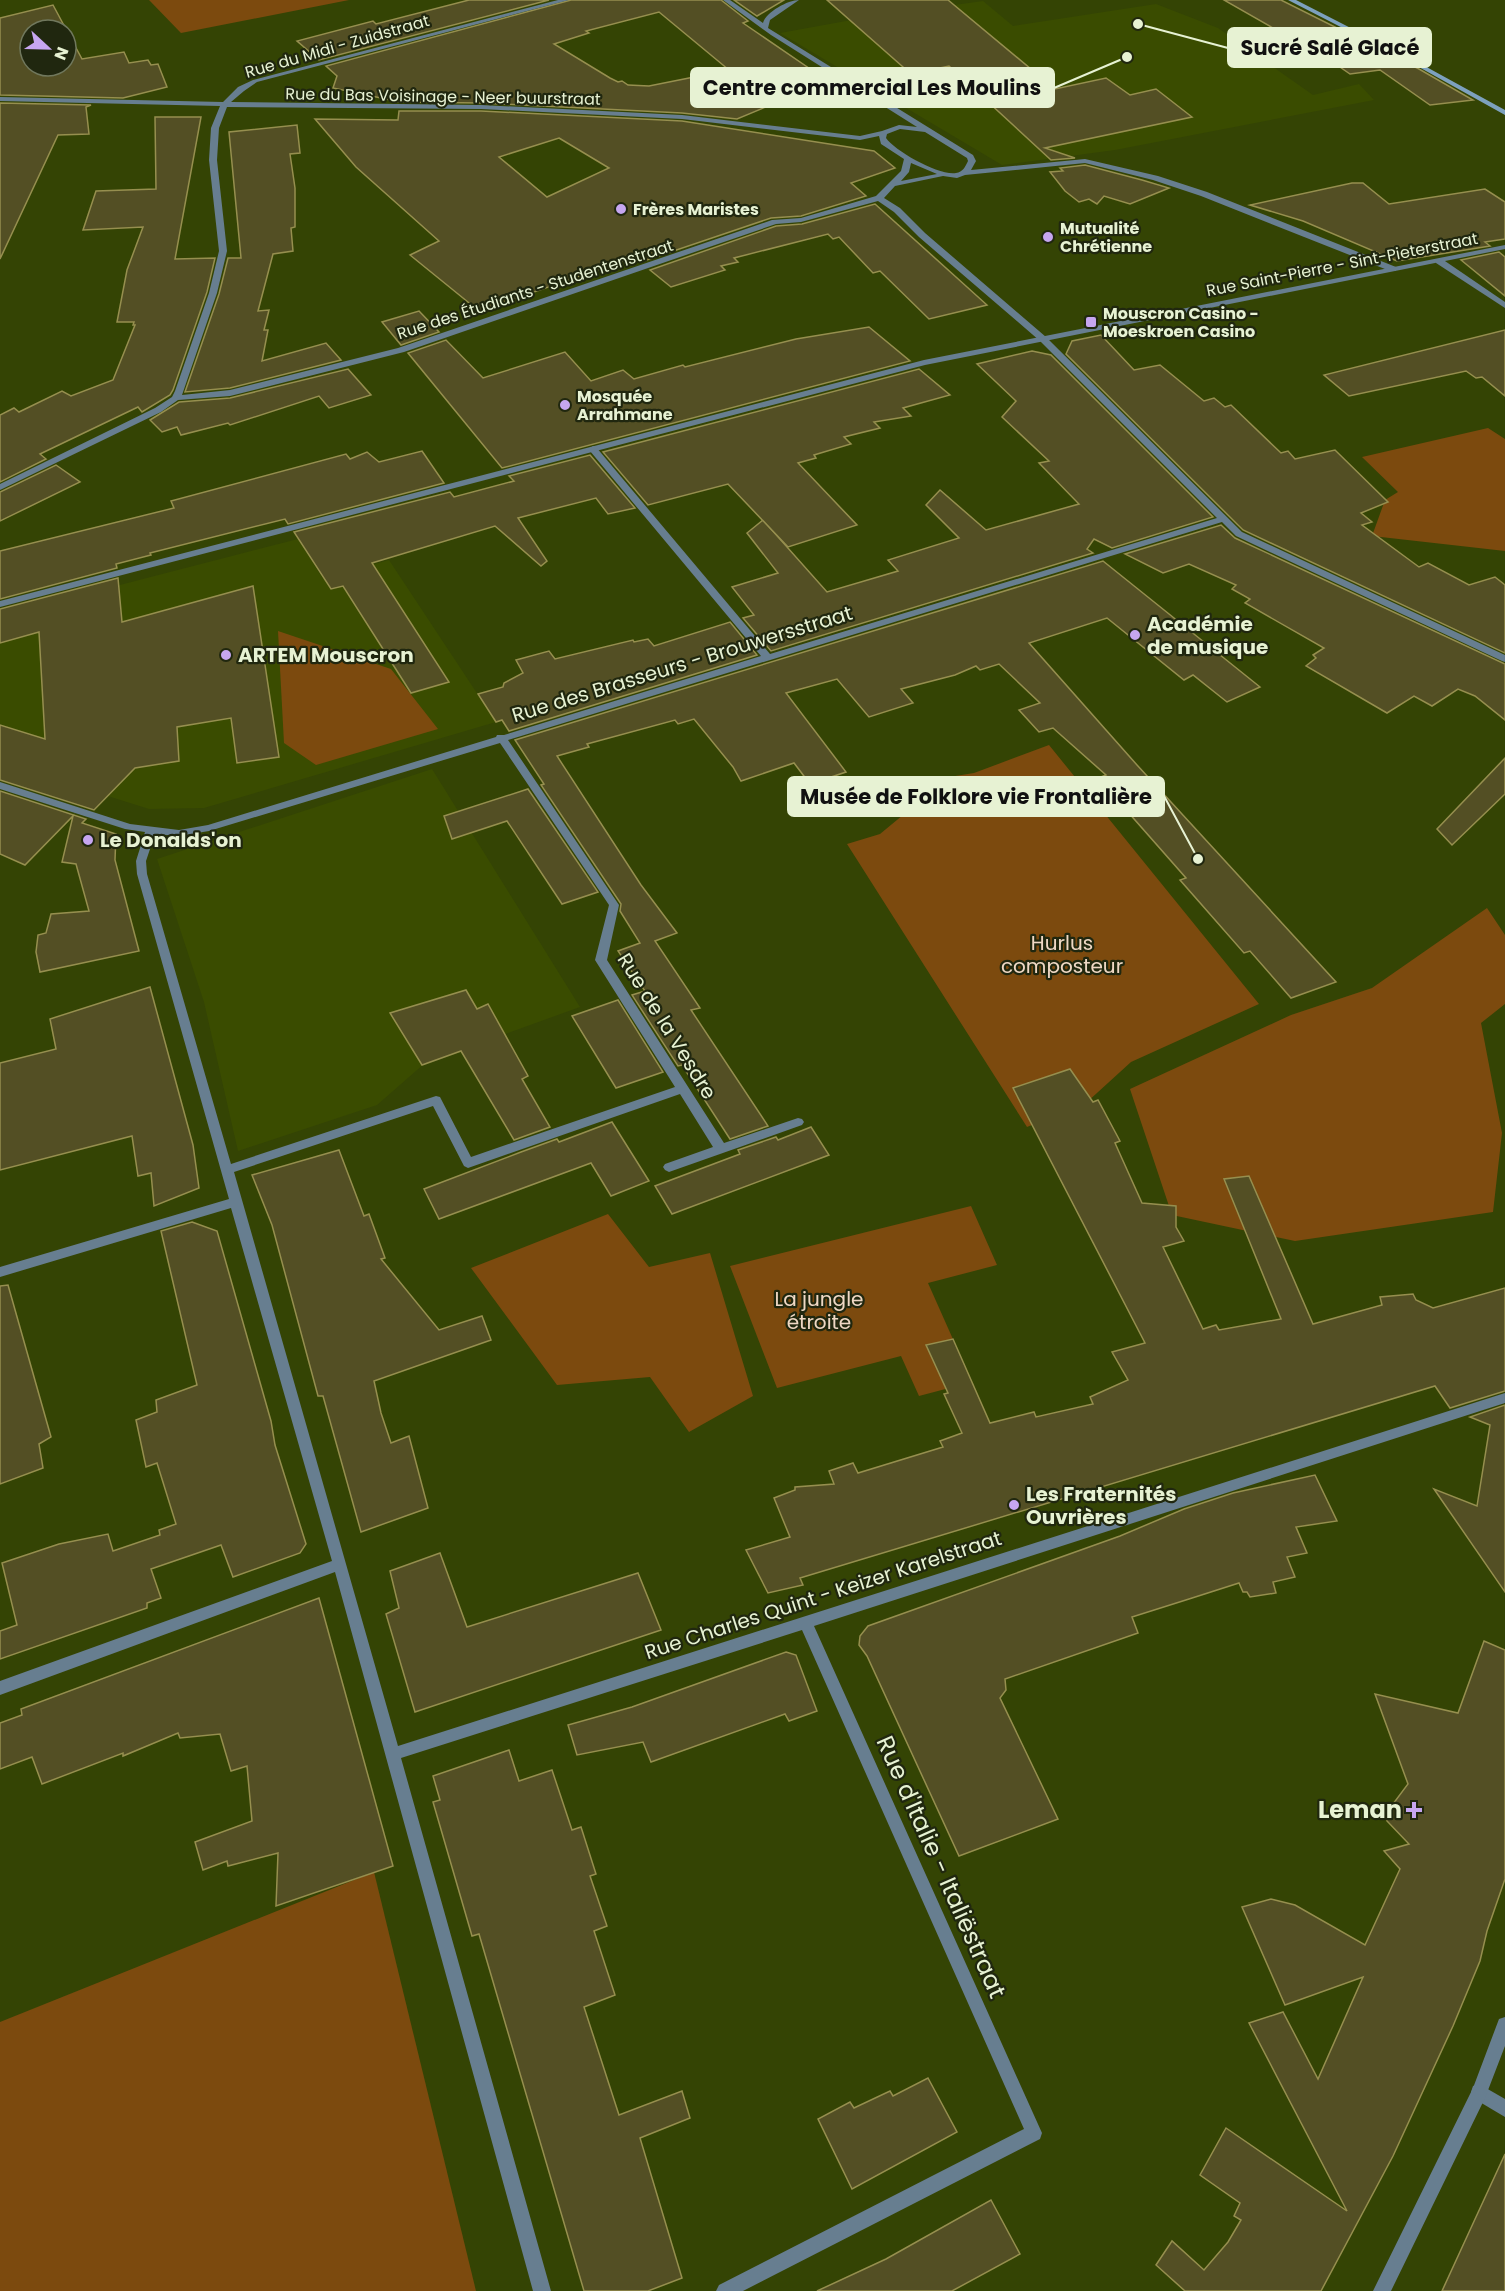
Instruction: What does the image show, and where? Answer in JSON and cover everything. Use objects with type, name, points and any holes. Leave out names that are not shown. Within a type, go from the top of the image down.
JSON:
[{"type":"main road","points":[[1291,0],[1419,65],[1505,113]]},
{"type":"street","name":"Rue du Midi - Zuidstraat","points":[[224,105],[241,89],[255,81],[566,0]]},
{"type":"street","points":[[726,0],[862,91],[970,157],[1003,168]]},
{"type":"street","points":[[765,28],[767,19],[796,0]]},
{"type":"street","name":"Rue du Bas Voisinage - Neer buurstraat","points":[[0,99],[224,105],[481,107],[682,117],[860,138],[899,127]]},
{"type":"street","points":[[0,487],[158,410],[176,398],[213,293],[224,250],[213,160],[216,128],[224,105]]},
{"type":"street","points":[[901,113],[899,127],[927,130]]},
{"type":"street","points":[[884,133],[882,138],[884,142],[932,172],[946,175]]},
{"type":"street","points":[[960,173],[971,167],[970,157]]},
{"type":"street","name":"Rue des Étudiants - Studentenstraat","points":[[176,398],[230,393],[401,350],[775,222],[801,220],[879,198],[905,172],[908,158]]},
{"type":"street","points":[[894,184],[960,173],[1085,161],[1155,178],[1276,222],[1393,269]]},
{"type":"street","points":[[879,198],[897,210],[922,235],[1043,339],[1239,534],[1505,659]]},
{"type":"street","name":"Rue Saint-Pierre - Sint-Pieterstraat","points":[[0,604],[907,367],[1505,247]]},
{"type":"street","points":[[1439,261],[1505,306]]},
{"type":"street","points":[[593,449],[767,657]]},
{"type":"street","name":"Rue des Brasseurs - Brouwersstraat","points":[[0,785],[129,827],[179,833],[209,828],[501,737],[1222,519]]},
{"type":"street","name":"Rue de la Vesdre","points":[[501,737],[614,906],[601,960],[721,1149]]},
{"type":"street","points":[[151,831],[141,861],[142,874],[393,1754],[542,2291]]},
{"type":"street","points":[[227,1170],[436,1100],[468,1163],[682,1089]]},
{"type":"street","points":[[669,1167],[798,1122]]},
{"type":"street","points":[[0,1272],[235,1202]]},
{"type":"street","name":"Rue Charles Quint - Keizer Karelstraat","points":[[393,1754],[1505,1398]]},
{"type":"street","points":[[0,1688],[339,1564]]},
{"type":"street","name":"Rue d'Italie - Italiëstraat","points":[[725,2291],[1034,2133],[806,1621]]},
{"type":"street","points":[[1382,2291],[1479,2092],[1505,2025]]},
{"type":"street","points":[[1479,2092],[1505,2109]]},
{"type":"shaded area","points":[[983,1],[1013,26],[1156,4],[1218,28],[1313,95],[1359,84],[1374,100],[1115,150],[1002,165],[780,33],[868,17]]},
{"type":"shaded area","name":"ARTEM Mouscron","points":[[298,539],[323,579],[389,560],[496,722],[204,808],[149,809],[0,762],[0,616]]},
{"type":"shaded area","points":[[432,769],[580,1007],[425,1063],[377,1105],[238,1151],[204,1002],[157,859]]},
{"type":"green space","points":[[149,0],[349,0],[181,33]]},
{"type":"green space","points":[[1488,428],[1505,439],[1505,551],[1372,536],[1385,500],[1398,492],[1362,457]]},
{"type":"green space","points":[[278,631],[391,669],[438,729],[316,765],[284,743]]},
{"type":"green space","name":"Hurlus composteur","points":[[1049,745],[1259,1004],[1131,1062],[1086,1103],[1027,1127],[847,844],[880,834],[949,777],[974,773]]},
{"type":"green space","points":[[1487,908],[1505,935],[1505,1004],[1481,1023],[1502,1133],[1493,1212],[1295,1241],[1172,1215],[1130,1089],[1291,1015],[1372,988]]},
{"type":"green space","name":"La jungle étroite","points":[[971,1206],[997,1265],[928,1283],[972,1382],[919,1396],[901,1356],[777,1388],[730,1266]]},
{"type":"green space","points":[[608,1214],[649,1267],[710,1253],[753,1396],[689,1432],[650,1377],[557,1385],[471,1268]]},
{"type":"green space","points":[[374,1872],[476,2291],[0,2291],[0,2022]]},
{"type":"building","points":[[469,0],[549,0],[319,60],[297,41],[373,21],[376,24]]},
{"type":"building","points":[[571,0],[721,0],[748,21],[743,23],[819,75],[770,96],[780,101],[737,119],[682,113],[481,103],[400,102],[333,88],[337,76],[326,66]],"holes":[[[659,12],[729,70],[649,86],[628,85],[610,78],[554,44],[589,33],[586,31]]]},
{"type":"building","points":[[734,0],[784,0],[757,16]]},
{"type":"building","points":[[827,0],[948,0],[1055,89],[1106,78],[1130,95],[1156,89],[1192,117],[1045,148],[1075,158],[1051,160],[949,66],[911,74]]},
{"type":"building","points":[[1224,0],[1281,0],[1419,69],[1473,100],[1430,105],[1380,70],[1350,74],[1294,35],[1287,36]]},
{"type":"building","points":[[53,5],[60,18],[18,18],[18,78],[78,78],[78,52],[82,59],[124,52],[129,63],[148,60],[151,65],[158,64],[167,87],[123,98],[0,95],[0,18]]},
{"type":"building","points":[[0,103],[91,105],[86,107],[89,134],[58,135],[0,259]]},
{"type":"building","name":"Frères Maristes","points":[[399,111],[481,111],[682,121],[874,151],[895,168],[851,183],[866,196],[801,216],[771,218],[641,262],[635,257],[479,311],[410,255],[439,241],[356,167],[315,119],[398,120]],"holes":[[[559,138],[609,168],[547,197],[499,157]]]},
{"type":"building","points":[[155,117],[201,117],[175,259],[215,258],[207,292],[173,390],[170,395],[142,412],[138,407],[40,454],[46,459],[0,482],[0,415],[14,408],[19,412],[62,391],[71,396],[113,380],[135,325],[133,325],[134,322],[117,322],[127,270],[143,227],[83,230],[96,191],[156,189]]},
{"type":"building","points":[[297,125],[300,153],[290,154],[295,188],[295,227],[291,228],[293,251],[273,254],[258,311],[269,310],[264,330],[268,330],[262,361],[326,343],[341,360],[230,388],[185,392],[219,294],[228,258],[241,258],[229,132]]},
{"type":"building","points":[[1085,165],[1169,188],[1130,204],[1104,196],[1097,204],[1089,199],[1079,202],[1065,191],[1050,172],[1063,171],[1060,168]]},
{"type":"building","points":[[1352,183],[1363,183],[1389,204],[1485,189],[1505,202],[1505,239],[1485,242],[1490,246],[1397,261],[1303,221],[1250,205]]},
{"type":"building","points":[[875,204],[987,305],[929,319],[880,271],[873,273],[839,237],[833,239],[828,234],[734,258],[738,262],[721,266],[725,270],[671,287],[650,270],[776,226],[802,224]]},
{"type":"building","points":[[1499,252],[1505,257],[1505,296],[1461,260]]},
{"type":"building","points":[[419,311],[439,332],[401,345],[382,322]]},
{"type":"building","points":[[869,327],[910,361],[502,468],[408,353],[446,340],[483,378],[565,352],[591,381],[623,370],[634,379],[683,365],[685,367],[796,339]]},
{"type":"building","points":[[1505,330],[1505,396],[1482,377],[1476,378],[1466,371],[1349,396],[1324,375]]},
{"type":"building","points":[[1101,335],[1134,370],[1160,365],[1204,401],[1214,398],[1225,407],[1231,405],[1281,453],[1288,451],[1295,459],[1335,450],[1388,502],[1361,513],[1372,522],[1362,525],[1419,567],[1428,563],[1469,585],[1495,577],[1505,585],[1505,653],[1243,530],[1066,354],[1072,341]]},
{"type":"building","points":[[1032,351],[1051,355],[1213,517],[1112,548],[1094,539],[1087,549],[1093,553],[771,651],[743,618],[754,615],[732,587],[778,573],[747,533],[763,520],[827,592],[898,571],[888,560],[959,538],[926,505],[940,490],[986,530],[1079,504],[1039,463],[1049,461],[1002,417],[1016,401],[977,364]]},
{"type":"building","points":[[348,369],[371,395],[329,408],[319,396],[230,425],[228,423],[181,435],[177,427],[162,432],[150,420],[179,402],[230,398]]},
{"type":"building","points":[[919,369],[950,395],[903,408],[911,416],[874,422],[880,428],[844,437],[851,444],[814,455],[816,458],[798,463],[857,525],[788,547],[728,484],[648,505],[603,452]]},
{"type":"building","points":[[422,451],[444,483],[288,524],[285,519],[150,553],[151,555],[116,564],[117,568],[0,599],[0,551],[174,508],[171,501],[346,454],[350,459],[367,452],[379,462]]},
{"type":"building","points":[[590,455],[635,508],[608,514],[596,498],[518,518],[547,561],[541,566],[495,526],[372,563],[449,682],[411,693],[343,586],[331,589],[294,532],[450,492],[454,497],[514,481],[509,476]]},
{"type":"building","points":[[56,465],[80,482],[0,521],[0,492]]},
{"type":"building","points":[[1221,525],[1235,538],[1505,664],[1505,720],[1475,696],[1458,689],[1432,706],[1414,696],[1387,713],[1306,666],[1316,658],[1313,655],[1324,648],[1245,603],[1250,599],[1232,589],[1236,585],[1189,564],[1163,573],[1125,554]]},
{"type":"building","points":[[1103,561],[1260,687],[1227,702],[1193,675],[1184,680],[1107,618],[1029,643],[1137,765],[1336,982],[1291,998],[1250,951],[1244,953],[1180,880],[1186,878],[1098,778],[1106,775],[1053,728],[1039,732],[1019,710],[1040,703],[999,664],[980,670],[976,666],[955,675],[901,689],[913,703],[869,717],[837,679],[786,693],[846,772],[810,784],[794,763],[741,781],[733,767],[694,719],[678,724],[675,720],[587,744],[589,747],[557,756],[641,885],[677,933],[655,941],[700,1008],[691,1010],[768,1126],[730,1139],[682,1065],[678,1066],[632,995],[645,991],[618,951],[640,943],[620,911],[621,904],[541,785],[544,784],[515,740]]},
{"type":"building","points":[[118,578],[122,622],[253,586],[279,757],[237,763],[231,718],[177,727],[179,761],[135,768],[94,810],[0,780],[0,725],[45,739],[39,632],[0,643],[0,609]]},
{"type":"building","points":[[730,622],[757,655],[509,731],[502,720],[496,722],[478,694],[503,687],[504,683],[523,673],[516,660],[549,651],[555,659],[633,640],[634,642],[648,639],[654,646]]},
{"type":"building","points":[[1505,758],[1505,794],[1452,845],[1437,829]]},
{"type":"building","points":[[528,789],[598,892],[562,904],[507,821],[452,839],[444,816]]},
{"type":"building","points":[[0,791],[86,819],[82,823],[116,834],[115,860],[139,951],[40,972],[36,952],[38,935],[46,933],[51,914],[89,911],[76,864],[62,862],[73,816],[25,865],[0,854]]},
{"type":"building","points":[[150,987],[193,1145],[199,1188],[154,1206],[151,1173],[138,1176],[132,1136],[0,1170],[0,1063],[56,1049],[50,1019]]},
{"type":"building","points":[[466,990],[477,1009],[488,1004],[528,1076],[522,1079],[550,1127],[514,1140],[461,1051],[422,1065],[390,1013]]},
{"type":"building","points":[[618,1000],[663,1072],[616,1088],[572,1016]]},
{"type":"building","points":[[1070,1069],[1093,1102],[1098,1100],[1120,1141],[1115,1143],[1142,1203],[1176,1206],[1176,1227],[1184,1241],[1163,1247],[1203,1329],[1216,1325],[1219,1330],[1281,1319],[1224,1179],[1249,1176],[1313,1324],[1382,1305],[1380,1297],[1413,1294],[1416,1300],[1433,1308],[1505,1288],[1505,1391],[1450,1408],[1435,1386],[800,1578],[803,1585],[768,1593],[746,1550],[790,1537],[774,1498],[795,1490],[795,1487],[834,1484],[829,1471],[853,1463],[858,1473],[943,1447],[940,1441],[962,1433],[944,1394],[948,1393],[926,1345],[953,1339],[990,1423],[1034,1412],[1036,1417],[1093,1404],[1090,1397],[1128,1380],[1112,1352],[1145,1343],[1013,1088]]},
{"type":"building","points":[[612,1122],[649,1181],[611,1196],[591,1163],[439,1219],[424,1189],[557,1139],[559,1142]]},
{"type":"building","points":[[811,1127],[829,1155],[672,1214],[655,1186],[740,1154],[738,1150],[776,1137],[778,1140]]},
{"type":"building","points":[[339,1150],[364,1216],[369,1214],[385,1258],[381,1259],[439,1330],[482,1316],[491,1340],[374,1381],[391,1443],[409,1436],[428,1508],[361,1532],[323,1396],[318,1396],[272,1225],[252,1175]]},
{"type":"building","points":[[192,1222],[217,1231],[271,1421],[275,1445],[306,1544],[300,1553],[233,1577],[221,1545],[151,1569],[161,1598],[147,1603],[147,1608],[0,1659],[0,1631],[17,1625],[2,1563],[59,1544],[108,1534],[113,1551],[160,1535],[159,1530],[176,1524],[157,1463],[146,1467],[136,1420],[157,1412],[156,1400],[197,1385],[161,1231]]},
{"type":"building","points":[[8,1285],[51,1437],[39,1444],[43,1468],[0,1484],[0,1286]]},
{"type":"building","points":[[1505,1405],[1505,1592],[1434,1489],[1477,1506],[1490,1425],[1470,1417]]},
{"type":"building","points":[[1315,1475],[1337,1521],[1296,1527],[1307,1553],[1287,1557],[1295,1577],[1273,1582],[1276,1593],[1250,1597],[1247,1592],[1243,1592],[1239,1583],[1132,1617],[1138,1633],[1005,1679],[1006,1690],[1000,1698],[1058,1819],[959,1856],[867,1656],[859,1645],[860,1636],[868,1626],[1120,1536],[1184,1509],[1233,1493]]},
{"type":"building","points":[[440,1553],[467,1627],[638,1573],[661,1630],[415,1712],[386,1614],[399,1608],[390,1571]]},
{"type":"building","points":[[319,1598],[393,1866],[276,1906],[278,1853],[228,1866],[227,1861],[203,1870],[195,1842],[252,1821],[247,1766],[231,1771],[220,1734],[180,1738],[178,1733],[123,1756],[123,1753],[42,1784],[32,1757],[0,1769],[0,1723],[22,1715],[21,1709]]},
{"type":"building","points":[[1484,1641],[1505,1650],[1505,1879],[1487,1931],[1480,1961],[1453,2026],[1393,2156],[1321,2291],[1185,2291],[1156,2265],[1172,2241],[1204,2270],[1228,2242],[1241,2220],[1234,2216],[1240,2203],[1200,2175],[1226,2128],[1347,2211],[1249,2023],[1283,2012],[1318,2079],[1363,1977],[1285,2005],[1242,1907],[1271,1899],[1295,1905],[1365,1945],[1400,1869],[1384,1851],[1409,1844],[1387,1821],[1387,1812],[1408,1784],[1375,1694],[1458,1713]]},
{"type":"building","points":[[786,1652],[796,1655],[817,1711],[789,1721],[785,1714],[651,1762],[643,1742],[577,1755],[568,1725],[632,1707]]},
{"type":"building","points":[[509,1750],[519,1781],[552,1770],[572,1830],[581,1827],[596,1874],[590,1876],[607,1926],[594,1931],[615,1995],[584,2007],[619,2115],[682,2091],[690,2118],[640,2138],[682,2278],[648,2291],[584,2291],[479,1934],[472,1936],[433,1802],[440,1800],[433,1776]]},
{"type":"building","points":[[928,2078],[957,2132],[852,2189],[818,2119],[850,2102],[854,2108],[890,2091],[893,2096]]},
{"type":"building","points":[[1505,2154],[1505,2291],[1442,2291],[1470,2230]]},
{"type":"building","points":[[991,2200],[1020,2254],[952,2291],[817,2291],[886,2259]]},
{"type":"place","name":"Sucré Salé Glacé","points":[[1138,24]]},
{"type":"place","name":"Centre commercial Les Moulins","points":[[1127,57]]},
{"type":"place","name":"Frères Maristes","points":[[621,209]]},
{"type":"place","name":"Mutualité Chrétienne","points":[[1048,237]]},
{"type":"place","name":"Mouscron Casino - Moeskroen Casino","points":[[1091,322]]},
{"type":"place","name":"Mosquée Arrahmane","points":[[565,405]]},
{"type":"place","name":"Académie de musique","points":[[1135,635]]},
{"type":"place","name":"ARTEM Mouscron","points":[[226,655]]},
{"type":"place","name":"Le Donalds'on","points":[[88,840]]},
{"type":"place","name":"Musée de Folklore vie Frontalière","points":[[1198,859]]},
{"type":"place","name":"Les Fraternités Ouvrières","points":[[1014,1505]]},
{"type":"place","name":"Leman","points":[[1414,1810]]}]
